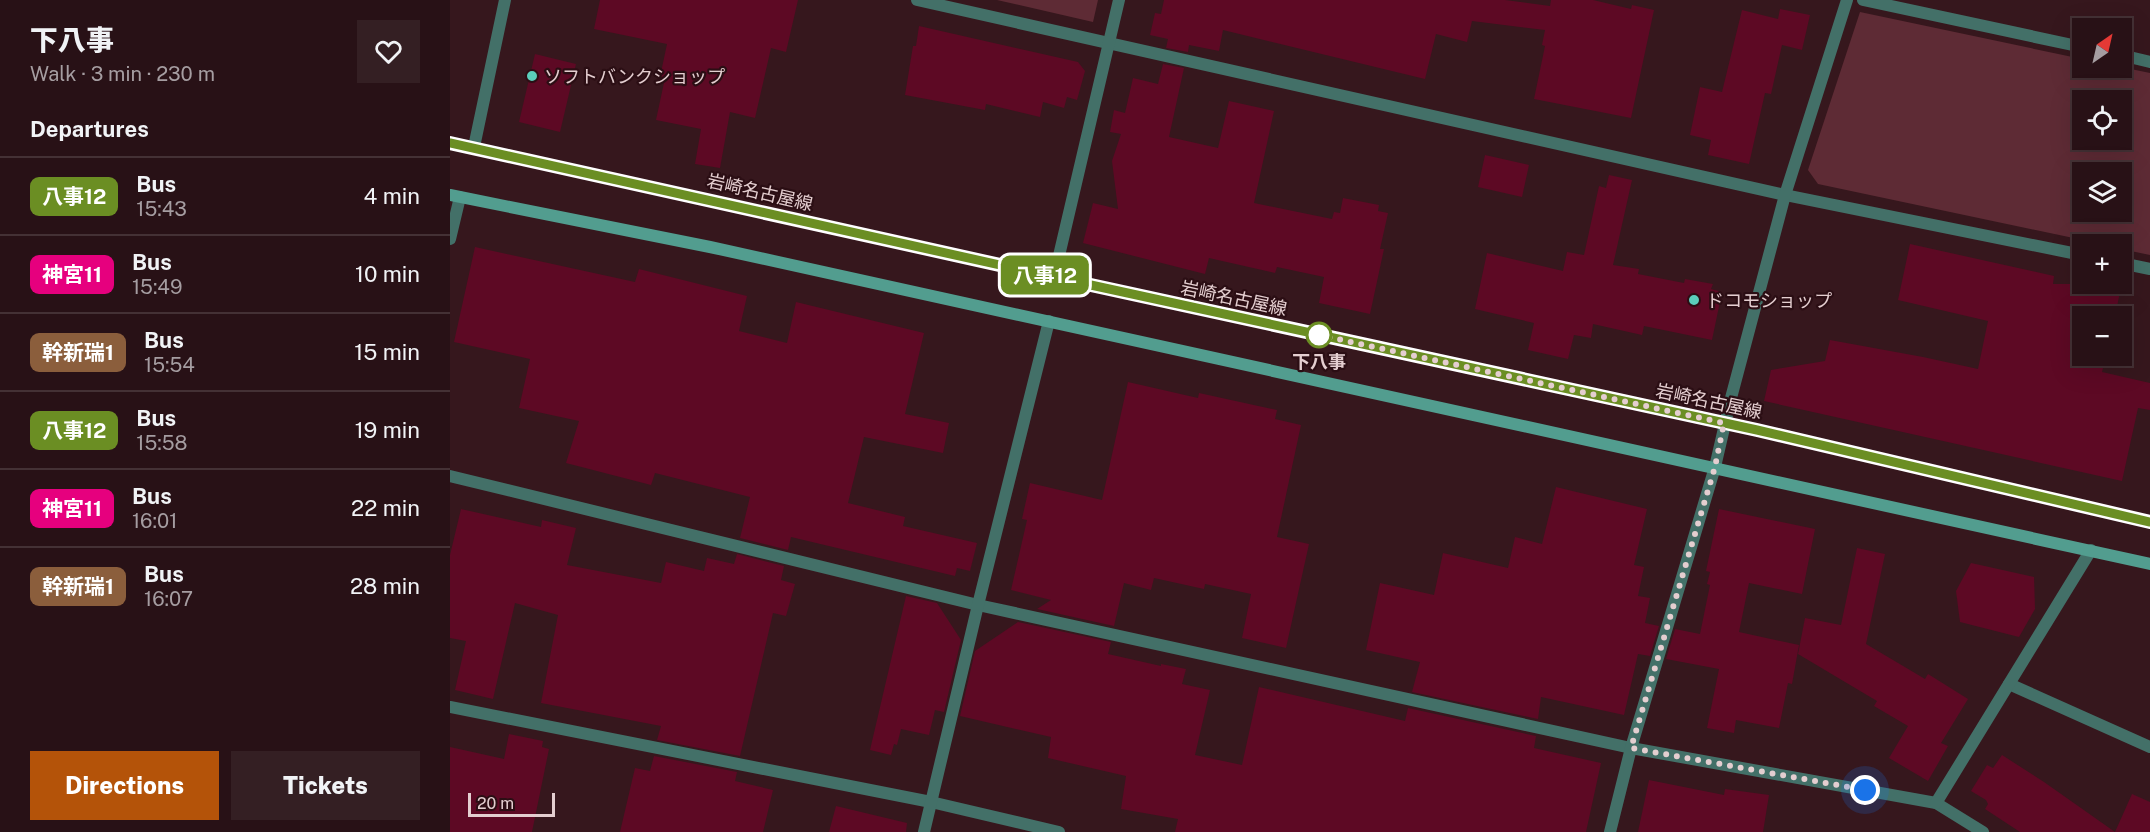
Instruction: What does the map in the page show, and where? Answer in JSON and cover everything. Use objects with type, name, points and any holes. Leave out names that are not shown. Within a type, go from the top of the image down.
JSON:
[{"type":"main road","name":"岩崎名古屋線","points":[[450,143],[1724,423],[2150,522]]},
{"type":"main road","points":[[455,196],[710,247],[2150,564]]},
{"type":"street","points":[[474,147],[505,0]]},
{"type":"street","points":[[917,0],[1785,195],[2072,253]]},
{"type":"street","points":[[1054,277],[1119,0]]},
{"type":"street","points":[[1610,832],[1631,748],[1715,467],[1724,423],[1785,195],[1847,0]]},
{"type":"street","points":[[1863,0],[2072,45]]},
{"type":"street","points":[[2132,58],[2150,62]]},
{"type":"street","points":[[450,239],[455,196]]},
{"type":"street","points":[[2132,265],[2150,268]]},
{"type":"street","points":[[924,832],[1049,321]]},
{"type":"street","points":[[450,476],[978,605],[1631,748],[1936,803],[1983,832]]},
{"type":"street","points":[[1936,803],[2091,550]]},
{"type":"street","points":[[2009,684],[2150,747]]},
{"type":"street","points":[[450,707],[931,802],[1059,832]]},
{"type":"shaded area","points":[[997,0],[1098,0],[1093,22]]},
{"type":"shaded area","points":[[1860,12],[2072,57],[2072,78],[2132,78],[2132,69],[2150,73],[2150,255],[2132,251],[2132,234],[2072,234],[2072,238],[1818,184],[1808,170]]},
{"type":"building","points":[[600,0],[798,0],[786,52],[771,48],[755,118],[730,112],[720,168],[695,164],[701,129],[656,120],[665,78],[660,77],[667,44],[594,29]]},
{"type":"building","points":[[1164,0],[1505,0],[1550,6],[1551,0],[1593,0],[1631,9],[1632,5],[1654,10],[1631,118],[1534,99],[1545,46],[1542,45],[1545,30],[1472,21],[1467,42],[1436,34],[1425,79],[1223,30],[1219,51],[1189,45],[1188,52],[1166,48],[1168,39],[1150,35],[1155,13],[1161,14]]},
{"type":"building","points":[[1780,9],[1810,15],[1802,50],[1782,45],[1771,94],[1765,93],[1749,164],[1708,155],[1711,140],[1690,135],[1700,87],[1722,92],[1742,10],[1778,19]]},
{"type":"building","points":[[919,26],[1078,62],[1085,71],[1077,100],[1067,97],[1064,108],[1043,102],[1040,117],[986,104],[985,110],[905,95],[913,46],[916,46]]},
{"type":"building","points":[[535,54],[576,64],[560,132],[519,122]]},
{"type":"building","points":[[1163,64],[1184,68],[1169,137],[1218,148],[1229,101],[1274,111],[1254,203],[1332,219],[1334,212],[1340,213],[1343,198],[1379,205],[1378,211],[1388,213],[1380,249],[1384,249],[1370,314],[1319,303],[1324,277],[1277,267],[1275,273],[1209,258],[1205,274],[1083,243],[1093,203],[1118,209],[1112,161],[1121,134],[1110,132],[1114,110],[1125,113],[1133,78],[1158,84]]},
{"type":"building","points":[[1485,155],[1529,165],[1522,197],[1478,187]]},
{"type":"building","points":[[1609,175],[1632,180],[1613,265],[1639,269],[1638,274],[1684,283],[1685,279],[1713,284],[1711,289],[1722,292],[1712,340],[1644,326],[1642,335],[1593,324],[1591,338],[1574,335],[1568,359],[1528,350],[1534,323],[1475,309],[1487,253],[1563,271],[1567,252],[1584,255],[1599,186],[1606,188]]},
{"type":"building","points":[[1910,244],[2054,276],[2053,284],[2072,284],[2072,294],[2120,294],[2117,306],[2072,306],[2072,366],[2104,366],[2102,372],[2150,383],[2150,410],[2138,408],[2122,481],[1764,401],[1771,370],[1825,361],[1830,340],[1978,369],[1988,321],[1898,300]]},
{"type":"building","points":[[475,247],[635,282],[639,269],[747,296],[739,331],[787,343],[796,302],[924,333],[905,414],[949,423],[943,453],[864,437],[848,503],[905,517],[903,526],[977,543],[970,571],[957,568],[955,576],[791,537],[788,550],[740,538],[750,497],[655,473],[651,485],[566,463],[579,421],[519,408],[530,359],[454,342]]},
{"type":"building","points":[[1128,382],[1198,398],[1199,393],[1277,410],[1275,419],[1301,425],[1277,537],[1309,544],[1286,648],[1242,638],[1251,594],[1205,584],[1204,589],[1154,578],[1151,590],[1124,583],[1114,626],[1037,609],[1051,600],[1011,590],[1027,520],[1022,519],[1030,483],[1102,500]]},
{"type":"building","points":[[1556,487],[1647,509],[1634,565],[1644,567],[1638,596],[1650,598],[1645,623],[1659,626],[1650,656],[1638,654],[1624,715],[1541,697],[1538,719],[1412,692],[1420,662],[1366,650],[1380,583],[1434,595],[1443,553],[1508,568],[1515,537],[1542,544]]},
{"type":"building","points":[[461,509],[541,527],[542,520],[576,528],[567,565],[661,583],[666,562],[704,571],[707,558],[734,564],[737,554],[784,566],[781,580],[795,584],[786,616],[773,613],[740,756],[657,740],[661,726],[541,703],[558,615],[515,603],[493,699],[455,690],[466,641],[450,638],[450,555]]},
{"type":"building","points":[[1719,509],[1815,529],[1802,594],[1749,583],[1739,632],[1799,645],[1792,684],[1788,683],[1779,728],[1736,720],[1734,733],[1707,728],[1719,669],[1666,659],[1675,629],[1700,634],[1710,585],[1707,584],[1710,572],[1706,571]]},
{"type":"building","points":[[1857,548],[1885,554],[1866,644],[1925,679],[1928,674],[1968,699],[1941,743],[1948,746],[1928,781],[1889,758],[1908,726],[1874,706],[1877,701],[1798,654],[1805,618],[1841,625]]},
{"type":"building","points":[[1971,563],[2034,577],[2035,609],[2019,637],[1960,622],[1956,591]]},
{"type":"building","points":[[906,596],[937,603],[961,640],[944,712],[935,710],[929,735],[901,729],[897,745],[894,744],[891,755],[870,750]]},
{"type":"building","points":[[1018,622],[1111,642],[1108,654],[1186,669],[1182,684],[1210,690],[1195,755],[1242,765],[1259,687],[1405,721],[1408,708],[1536,736],[1534,748],[1601,763],[1586,832],[1175,832],[1178,819],[1121,809],[1126,776],[1048,758],[1051,737],[960,716],[975,651]]},
{"type":"building","points":[[509,734],[543,741],[542,747],[549,749],[532,832],[450,832],[450,747],[504,759]]},
{"type":"building","points":[[2002,755],[2115,832],[2020,832],[1985,809],[1988,804],[1986,800],[1971,791],[1987,765],[1993,768]]},
{"type":"building","points":[[654,756],[737,772],[735,781],[773,790],[763,832],[620,832],[635,768],[650,771]]},
{"type":"building","points":[[1649,780],[1724,795],[1725,789],[1769,795],[1763,832],[1638,832]]},
{"type":"building","points":[[2132,794],[2150,802],[2150,832],[2115,832]]},
{"type":"building","points":[[836,806],[907,823],[906,832],[829,832]]},
{"type":"bus line","name":"八事12","points":[[450,143],[1757,430],[2150,522]]},
{"type":"place","name":"ソフトバンクショップ","points":[[532,76]]},
{"type":"place","name":"ドコモショップ","points":[[1694,300]]},
{"type":"place","name":"下八事","points":[[1319,335]]},
{"type":"route","points":[[1319,335],[1724,423],[1715,467],[1631,748],[1865,790]]}]
